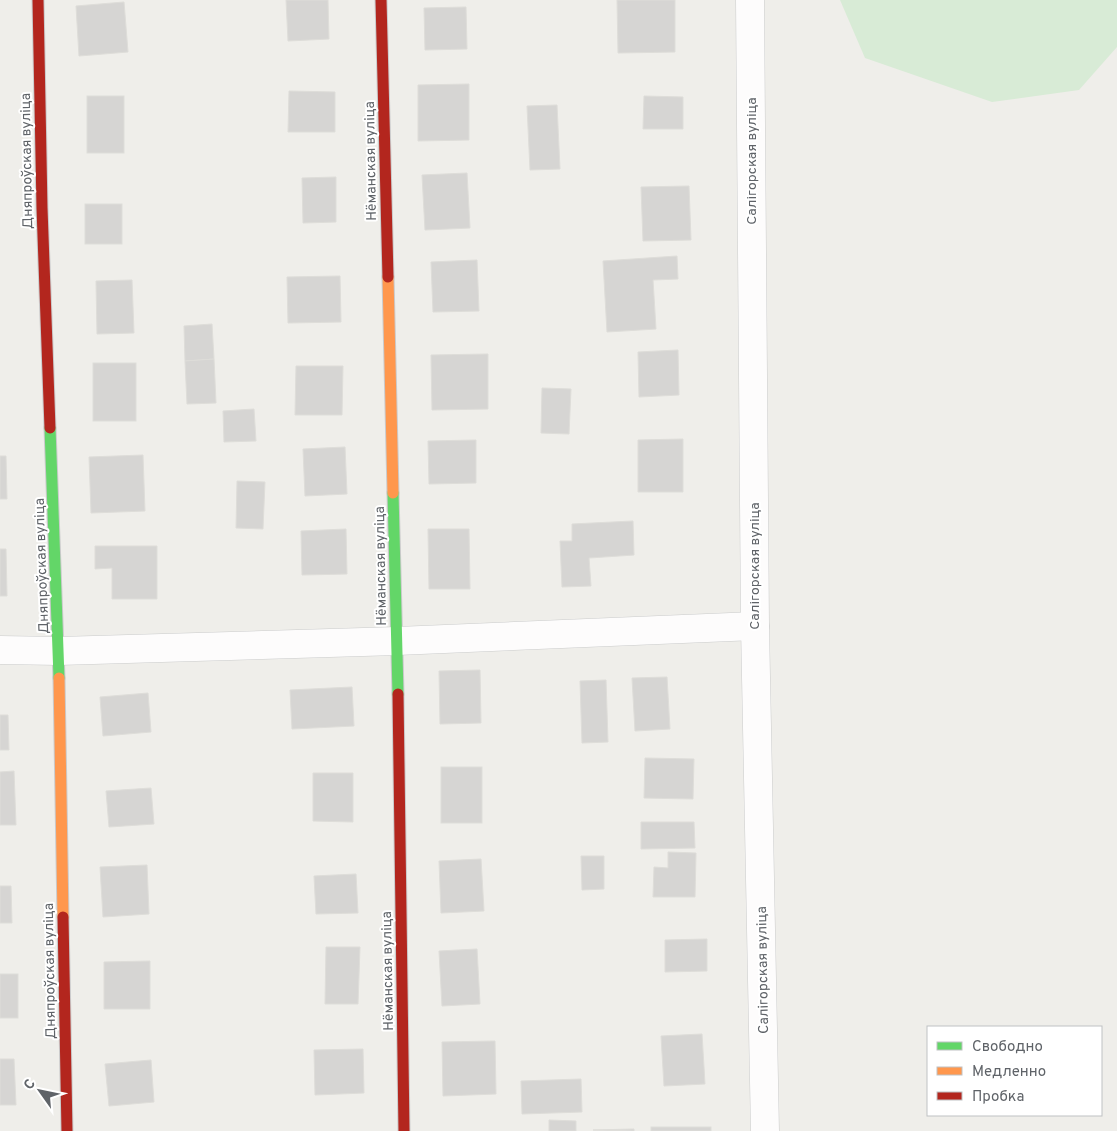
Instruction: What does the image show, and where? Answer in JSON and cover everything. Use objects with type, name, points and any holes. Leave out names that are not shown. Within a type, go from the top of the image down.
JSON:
[{"type":"street","name":"Дняпроўская вуліца","points":[[38,0],[42,208],[59,651],[67,1131]]},
{"type":"street","name":"Нёманская вуліца","points":[[381,0],[397,640],[404,1131]]},
{"type":"street","name":"Салігорская вуліца","points":[[750,0],[755,626],[765,1131]]},
{"type":"street","points":[[0,650],[59,651],[755,626]]},
{"type":"green space","points":[[840,0],[1117,0],[1117,47],[1079,90],[992,102],[865,58]]},
{"type":"building","points":[[286,0],[328,0],[329,39],[288,41]]},
{"type":"building","points":[[617,0],[675,0],[675,52],[618,53]]},
{"type":"building","points":[[124,2],[128,52],[79,56],[76,6]]},
{"type":"building","points":[[466,7],[467,49],[425,50],[424,8]]},
{"type":"building","points":[[469,84],[469,140],[418,141],[418,85]]},
{"type":"building","points":[[289,91],[335,92],[335,132],[288,132]]},
{"type":"building","points":[[87,96],[124,96],[124,153],[87,153]]},
{"type":"building","points":[[644,96],[683,97],[683,129],[643,129]]},
{"type":"building","points":[[557,105],[560,169],[530,170],[527,106]]},
{"type":"building","points":[[467,173],[470,228],[425,230],[422,175]]},
{"type":"building","points":[[336,177],[336,222],[303,223],[302,178]]},
{"type":"building","points":[[689,186],[691,240],[643,241],[641,187]]},
{"type":"building","points":[[85,204],[122,204],[122,244],[85,244]]},
{"type":"building","points":[[677,256],[678,279],[653,280],[656,329],[607,332],[603,261]]},
{"type":"building","points":[[477,260],[479,311],[433,312],[431,262]]},
{"type":"building","points":[[340,276],[341,322],[288,323],[287,277]]},
{"type":"building","points":[[132,280],[134,333],[97,334],[96,281]]},
{"type":"building","points":[[212,324],[214,359],[185,361],[184,326]]},
{"type":"building","points":[[678,350],[679,395],[639,397],[638,352]]},
{"type":"building","points":[[488,354],[488,409],[432,410],[431,355]]},
{"type":"building","points":[[214,359],[216,403],[187,404],[185,361]]},
{"type":"building","points":[[93,363],[136,363],[136,421],[93,421]]},
{"type":"building","points":[[296,366],[343,366],[342,415],[295,415]]},
{"type":"building","points":[[542,388],[571,389],[569,434],[541,433]]},
{"type":"building","points":[[254,409],[256,441],[224,442],[223,411]]},
{"type":"building","points":[[683,439],[683,492],[638,492],[638,440]]},
{"type":"building","points":[[476,440],[476,483],[429,484],[428,441]]},
{"type":"building","points":[[345,447],[347,494],[305,496],[303,449]]},
{"type":"building","points":[[143,455],[145,511],[91,513],[89,457]]},
{"type":"building","points":[[0,456],[6,456],[7,499],[0,499]]},
{"type":"building","points":[[237,481],[265,482],[263,529],[236,528]]},
{"type":"building","points":[[633,521],[634,555],[589,558],[591,586],[562,587],[560,541],[572,541],[572,524]]},
{"type":"building","points":[[346,529],[347,574],[302,575],[301,531]]},
{"type":"building","points":[[428,529],[469,529],[470,589],[429,589]]},
{"type":"building","points":[[95,546],[157,546],[157,599],[112,599],[112,568],[95,569]]},
{"type":"building","points":[[0,549],[6,549],[7,596],[0,596]]},
{"type":"building","points":[[480,670],[481,723],[440,724],[439,671]]},
{"type":"building","points":[[667,677],[670,729],[635,731],[632,678]]},
{"type":"building","points":[[606,680],[608,742],[582,743],[580,681]]},
{"type":"building","points":[[352,687],[354,726],[292,729],[290,690]]},
{"type":"building","points":[[148,693],[151,732],[103,736],[100,697]]},
{"type":"building","points":[[0,715],[8,715],[9,750],[0,750]]},
{"type":"building","points":[[645,758],[694,759],[693,799],[644,798]]},
{"type":"building","points":[[441,767],[482,767],[482,823],[441,823]]},
{"type":"building","points":[[14,771],[16,825],[0,825],[0,772]]},
{"type":"building","points":[[313,773],[353,773],[353,822],[313,821]]},
{"type":"building","points":[[151,788],[154,824],[109,827],[106,791]]},
{"type":"building","points":[[641,822],[694,822],[695,848],[641,849]]},
{"type":"building","points":[[668,852],[696,853],[695,897],[653,897],[654,867],[668,868]]},
{"type":"building","points":[[581,856],[604,856],[604,889],[582,890]]},
{"type":"building","points":[[481,859],[484,911],[441,913],[439,861]]},
{"type":"building","points":[[147,865],[149,914],[103,917],[100,867]]},
{"type":"building","points":[[356,874],[358,913],[316,914],[314,876]]},
{"type":"building","points":[[0,886],[11,886],[12,923],[0,923]]},
{"type":"building","points":[[707,939],[707,971],[665,972],[665,940]]},
{"type":"building","points":[[326,947],[360,947],[358,1004],[325,1004]]},
{"type":"building","points":[[477,949],[480,1004],[442,1006],[439,951]]},
{"type":"building","points":[[150,961],[150,1009],[104,1009],[104,962]]},
{"type":"building","points":[[0,974],[18,974],[18,1018],[0,1018]]},
{"type":"building","points":[[702,1034],[705,1084],[664,1086],[661,1036]]},
{"type":"building","points":[[495,1041],[496,1094],[443,1096],[442,1042]]},
{"type":"building","points":[[363,1049],[364,1093],[315,1095],[314,1050]]},
{"type":"building","points":[[0,1059],[14,1059],[16,1105],[0,1105]]},
{"type":"building","points":[[151,1060],[154,1102],[109,1106],[105,1064]]},
{"type":"building","points":[[581,1079],[582,1112],[522,1114],[521,1081]]},
{"type":"building","points":[[549,1120],[576,1121],[576,1131],[549,1131]]},
{"type":"building","points":[[651,1127],[711,1127],[711,1131],[651,1131]]},
{"type":"building","points":[[634,1129],[634,1131],[593,1130]]},
{"type":"traffic: fast","points":[[50,428],[59,678]]},
{"type":"traffic: fast","points":[[393,493],[398,694]]},
{"type":"traffic: slow","points":[[388,277],[393,493]]},
{"type":"traffic: slow","points":[[59,678],[63,917]]},
{"type":"traffic: jam","points":[[38,0],[42,208],[50,428]]},
{"type":"traffic: jam","points":[[381,0],[388,277]]},
{"type":"traffic: jam","points":[[398,694],[404,1131]]},
{"type":"traffic: jam","points":[[63,917],[67,1131]]}]
